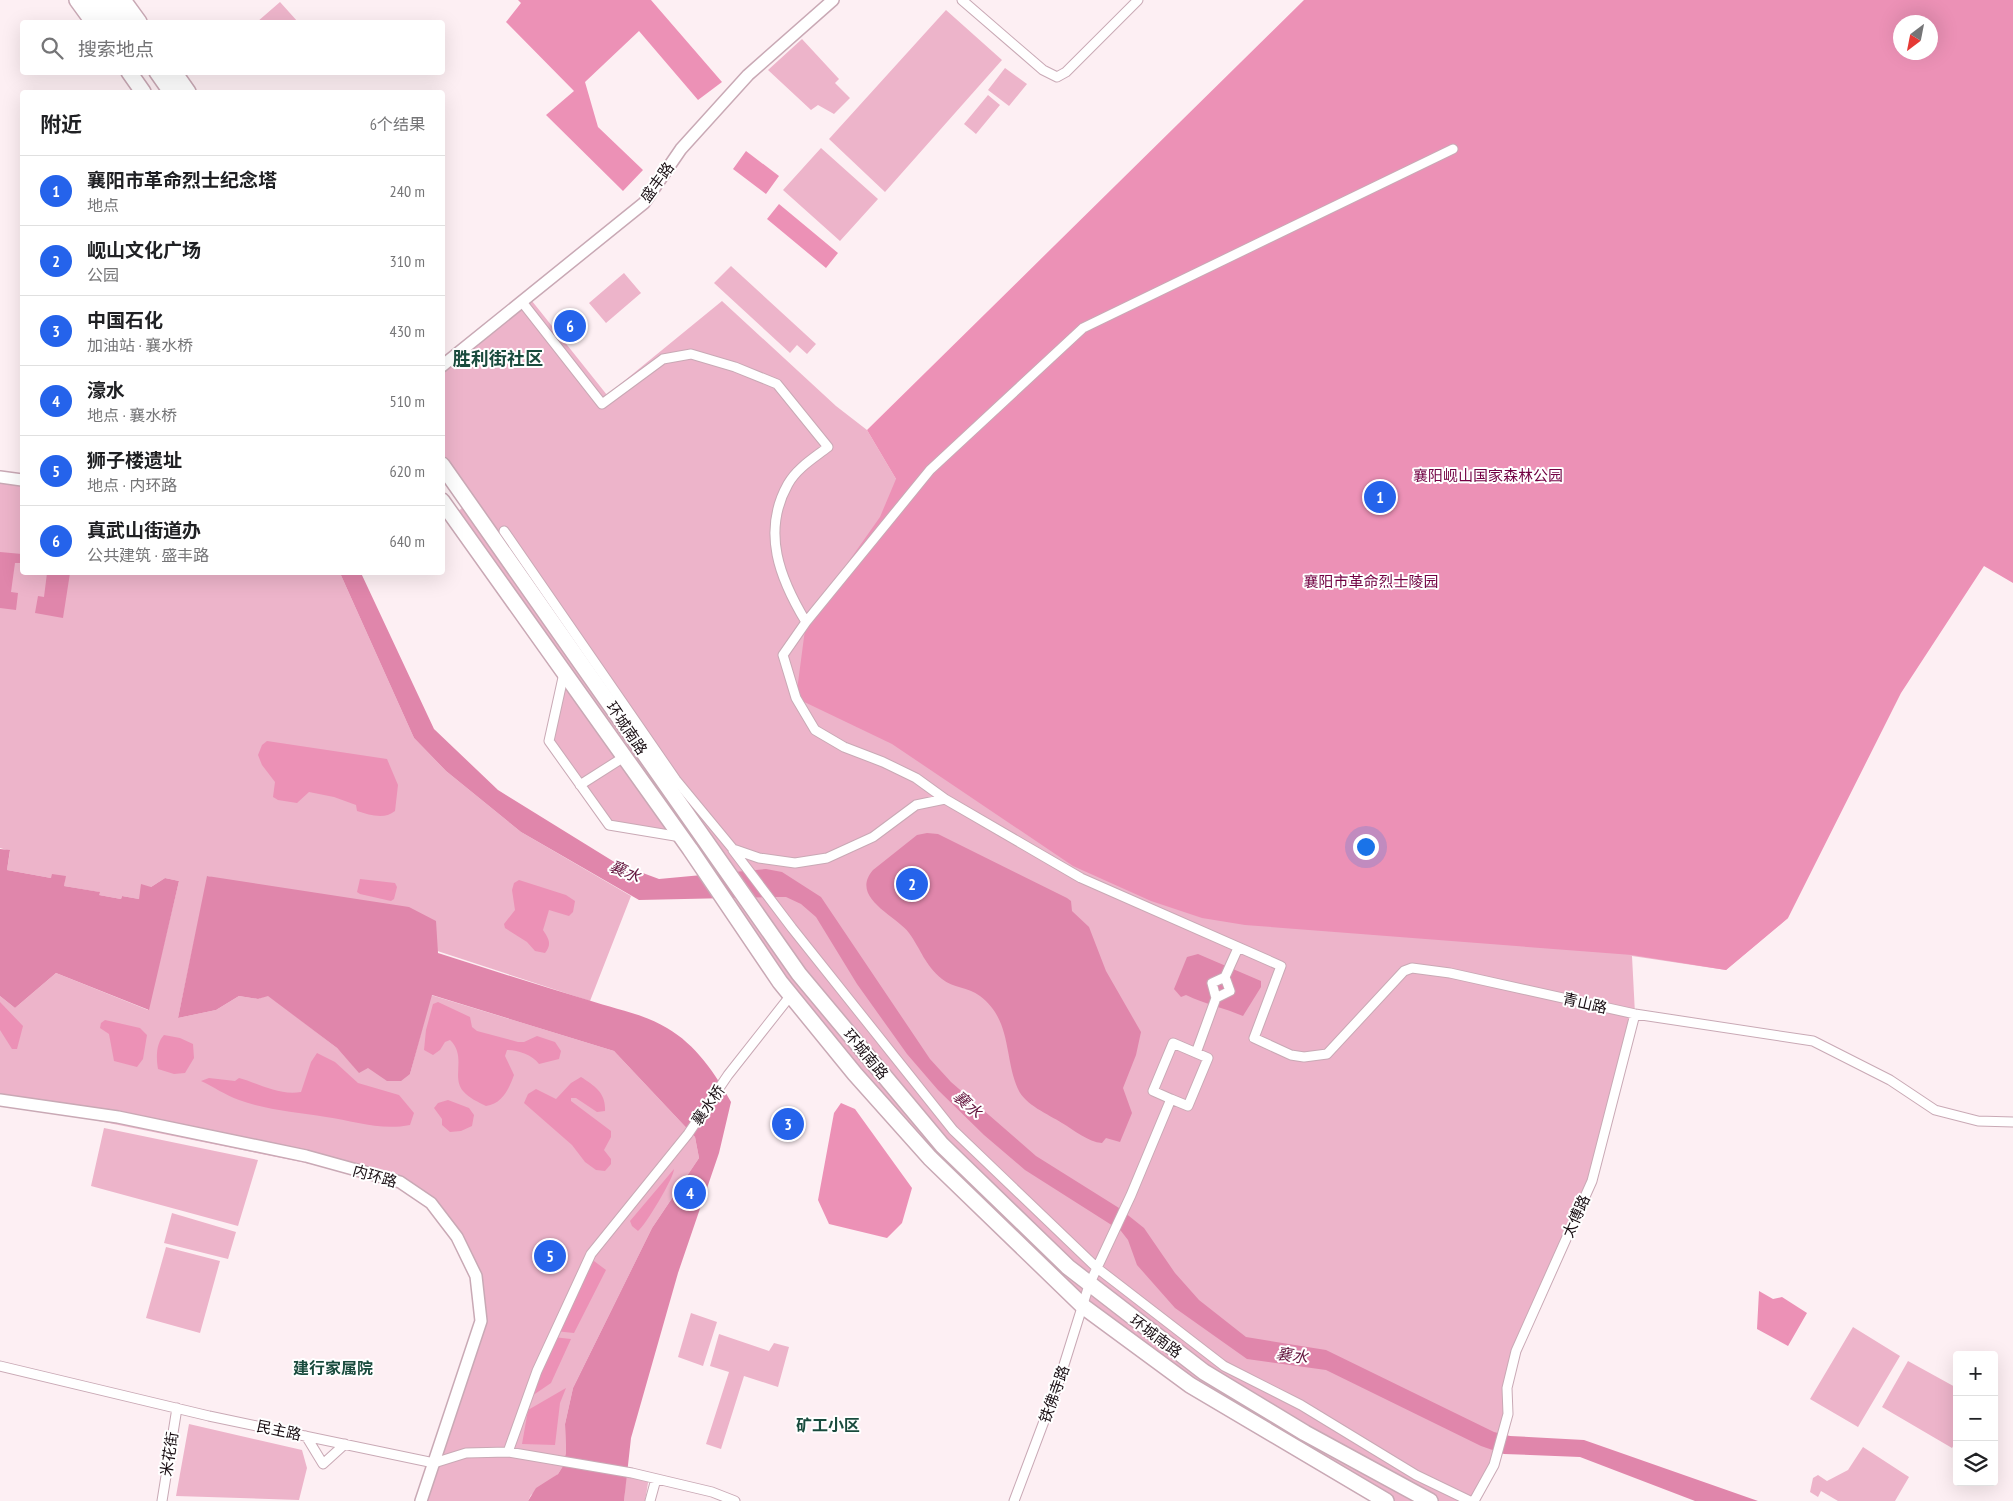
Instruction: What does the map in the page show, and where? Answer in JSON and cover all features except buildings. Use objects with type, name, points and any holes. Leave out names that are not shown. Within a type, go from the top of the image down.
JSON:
[{"type":"highway","points":[[77,0],[92,20]]},
{"type":"highway","points":[[90,0],[105,20]]},
{"type":"highway","points":[[106,0],[121,20]]},
{"type":"highway","points":[[123,0],[138,20]]},
{"type":"highway","points":[[131,75],[142,90]]},
{"type":"highway","points":[[143,75],[154,90]]},
{"type":"highway","points":[[159,75],[170,90]]},
{"type":"highway","points":[[176,75],[187,90]]},
{"type":"highway","name":"环城南路","points":[[445,469],[799,974],[942,1145],[1089,1285],[1204,1372],[1304,1433],[1430,1501]]},
{"type":"highway","name":"环城南路","points":[[445,505],[791,995],[855,1074],[930,1158],[1084,1308],[1190,1385],[1384,1500]]},
{"type":"street","name":"盛丰路","points":[[445,364],[644,203],[681,149],[748,75],[833,0]]},
{"type":"street","points":[[962,0],[1043,70],[1057,77],[1072,65],[1138,0]]},
{"type":"street","points":[[1215,1001],[1230,991],[1226,977],[1238,948],[1080,878],[945,799],[916,778],[883,762],[844,747],[815,730],[796,698],[783,655],[806,622],[930,470],[1084,328],[1452,149]]},
{"type":"street","points":[[522,302],[602,404],[663,360],[691,354],[735,367],[777,384],[828,447],[804,465],[788,484],[778,512],[775,529],[776,558],[790,595],[806,622]]},
{"type":"street","points":[[0,477],[20,480]]},
{"type":"street","points":[[504,531],[676,780],[953,1130],[1097,1268],[1224,1366],[1301,1405],[1416,1475],[1472,1501]]},
{"type":"street","points":[[564,673],[549,740],[580,785],[610,825],[685,843]]},
{"type":"street","points":[[580,785],[624,757]]},
{"type":"street","points":[[733,850],[759,858],[795,863],[827,858],[873,837],[916,805],[945,799]]},
{"type":"street","name":"青山路","points":[[1238,948],[1280,966],[1254,1038],[1291,1055],[1304,1057],[1327,1054],[1404,971],[1412,968],[1450,972],[1634,1014],[1813,1040],[1890,1080],[1934,1110],[1978,1121],[2013,1122]]},
{"type":"street","points":[[1196,1053],[1215,1001],[1212,983],[1226,977]]},
{"type":"street","name":"襄水桥","points":[[508,1452],[537,1371],[591,1254],[688,1134],[728,1075],[791,995]]},
{"type":"street","name":"太傅路","points":[[1472,1501],[1494,1465],[1508,1414],[1507,1388],[1516,1351],[1592,1181],[1634,1014]]},
{"type":"street","points":[[1173,1043],[1208,1058],[1188,1106],[1171,1099],[1153,1090],[1173,1043]]},
{"type":"street","name":"铁佛寺路","points":[[1014,1501],[1058,1384],[1084,1308],[1089,1285],[1131,1195],[1171,1099]]},
{"type":"street","name":"内环路","points":[[0,1100],[118,1117],[306,1156],[400,1182],[431,1203],[457,1237],[476,1276],[481,1321],[421,1501]]},
{"type":"street","name":"民主路","points":[[0,1366],[177,1408],[434,1463],[466,1453],[508,1452],[632,1473],[656,1479]]},
{"type":"street","name":"米花街","points":[[162,1501],[177,1408]]},
{"type":"street","points":[[306,1436],[323,1464],[345,1444]]},
{"type":"street","points":[[650,1501],[656,1479],[712,1492],[735,1501]]},
{"type":"shaded area","points":[[280,2],[296,20],[259,20]]},
{"type":"shaded area","points":[[946,10],[1002,60],[885,192],[829,139]]},
{"type":"shaded area","points":[[802,39],[839,79],[835,83],[850,98],[834,114],[818,105],[811,110],[768,70]]},
{"type":"shaded area","points":[[1005,68],[1027,84],[1009,106],[988,90]]},
{"type":"shaded area","points":[[988,95],[1000,105],[976,134],[964,124]]},
{"type":"shaded area","points":[[821,148],[878,199],[840,241],[783,190]]},
{"type":"shaded area","points":[[731,266],[816,344],[807,354],[797,345],[790,353],[714,283]]},
{"type":"shaded area","points":[[624,273],[641,293],[606,323],[589,303]]},
{"type":"shaded area","points":[[528,296],[607,395],[722,301],[836,406],[867,430],[896,479],[1788,918],[1726,970],[1632,956],[1635,1014],[1592,1181],[1516,1351],[1507,1387],[1510,1404],[1478,1501],[1386,1501],[1296,1449],[1084,1307],[855,1074],[681,837],[609,825],[549,741],[564,673],[453,515],[466,505],[445,472],[445,364]]},
{"type":"shaded area","points":[[0,477],[20,480],[20,575],[341,575],[414,738],[446,771],[521,832],[631,896],[590,1001],[208,876],[178,1018],[216,1010],[239,996],[258,999],[268,995],[337,1048],[359,1072],[368,1067],[387,1080],[410,1074],[431,995],[614,1051],[695,1137],[699,1158],[652,1228],[573,1388],[565,1424],[566,1452],[563,1466],[558,1474],[531,1495],[528,1501],[421,1501],[481,1321],[476,1276],[431,1203],[400,1182],[0,1101],[0,996],[15,1008],[56,973],[148,1010],[179,881],[165,878],[151,887],[139,899],[122,896],[121,899],[99,895],[99,892],[64,886],[65,876],[51,878],[7,870],[10,851],[0,848]]},
{"type":"shaded area","points":[[104,1128],[258,1160],[238,1226],[91,1186]]},
{"type":"shaded area","points":[[172,1213],[236,1232],[228,1259],[164,1243]]},
{"type":"shaded area","points":[[166,1247],[220,1261],[200,1333],[146,1318]]},
{"type":"shaded area","points":[[691,1313],[717,1322],[703,1366],[678,1357]]},
{"type":"shaded area","points":[[1853,1327],[1900,1356],[1858,1427],[1810,1399]]},
{"type":"shaded area","points":[[719,1334],[769,1351],[774,1343],[789,1347],[778,1387],[744,1376],[721,1449],[706,1444],[729,1372],[710,1366]]},
{"type":"shaded area","points":[[1908,1361],[1953,1386],[1953,1446],[1952,1448],[1882,1407]]},
{"type":"shaded area","points":[[189,1424],[302,1450],[307,1468],[299,1500],[176,1496]]},
{"type":"shaded area","points":[[1863,1447],[1909,1477],[1895,1501],[1838,1501],[1821,1491],[1818,1497],[1810,1492],[1813,1478],[1818,1475],[1827,1481],[1848,1470]]},
{"type":"shaded area","points":[[626,1474],[649,1477],[645,1501],[624,1501]]},
{"type":"green space","points":[[518,0],[651,0],[722,82],[698,100],[639,31],[585,82],[598,127],[643,170],[623,191],[546,115],[574,91],[506,22],[521,3]]},
{"type":"green space","name":"襄阳岘山国家森林公园","points":[[1304,0],[2013,0],[2013,583],[1984,566],[1901,693],[1788,918],[1726,970],[1632,955],[1245,925],[1202,918],[1151,901],[1073,866],[892,744],[796,698],[806,622],[880,517],[896,479],[867,430]]},
{"type":"green space","points":[[746,151],[779,176],[766,194],[733,169]]},
{"type":"green space","points":[[779,204],[838,253],[826,268],[767,219]]},
{"type":"green space","points":[[267,741],[387,759],[398,785],[395,811],[382,816],[372,815],[357,811],[356,805],[334,797],[309,792],[297,803],[278,800],[273,797],[275,782],[262,765],[258,755],[262,745]]},
{"type":"green space","points":[[360,879],[395,883],[397,887],[394,899],[391,901],[360,894],[357,892]]},
{"type":"green space","points":[[519,880],[566,895],[575,901],[573,912],[569,916],[549,910],[543,930],[549,942],[545,953],[535,951],[527,942],[505,928],[504,924],[515,910],[512,890],[514,883]]},
{"type":"green space","points":[[0,1002],[23,1026],[17,1049],[12,1049],[0,1030]]},
{"type":"green space","points":[[438,1002],[470,1017],[472,1027],[477,1031],[518,1042],[524,1042],[537,1036],[555,1042],[561,1051],[559,1059],[539,1064],[533,1058],[524,1054],[507,1050],[505,1056],[514,1075],[501,1099],[492,1105],[486,1106],[474,1100],[463,1091],[458,1079],[458,1053],[450,1040],[445,1042],[440,1050],[433,1055],[424,1050],[426,1030],[433,1004]]},
{"type":"green space","points":[[105,1020],[140,1028],[147,1035],[143,1059],[137,1067],[114,1061],[109,1034],[100,1028],[101,1023]]},
{"type":"green space","points":[[164,1035],[180,1038],[193,1044],[194,1058],[185,1073],[174,1074],[158,1069],[157,1051],[159,1042]]},
{"type":"green space","points":[[317,1053],[335,1062],[358,1083],[399,1095],[414,1113],[410,1125],[389,1127],[368,1125],[271,1108],[234,1098],[201,1081],[209,1078],[235,1081],[239,1078],[277,1091],[301,1092],[311,1062]]},
{"type":"green space","points":[[581,1077],[595,1087],[604,1099],[605,1111],[597,1112],[576,1098],[571,1098],[571,1101],[611,1131],[611,1137],[604,1150],[611,1159],[611,1164],[605,1171],[596,1170],[585,1162],[572,1145],[524,1103],[528,1094],[536,1089],[556,1099],[571,1083]]},
{"type":"green space","points":[[448,1100],[469,1108],[474,1115],[472,1126],[461,1131],[450,1132],[442,1125],[442,1119],[434,1108],[438,1103]]},
{"type":"green space","points":[[841,1103],[855,1109],[912,1188],[902,1223],[887,1238],[829,1224],[818,1200],[834,1113]]},
{"type":"green space","points":[[674,1169],[659,1202],[638,1231],[632,1226],[630,1221]]},
{"type":"green space","points":[[590,1258],[606,1270],[574,1333],[555,1331]]},
{"type":"green space","points":[[1759,1291],[1773,1299],[1782,1297],[1807,1313],[1788,1346],[1757,1329]]},
{"type":"green space","points":[[553,1337],[571,1339],[551,1383],[526,1400]]},
{"type":"green space","points":[[566,1388],[560,1403],[555,1445],[522,1444],[528,1410]]},
{"type":"water","points":[[0,552],[20,554],[20,563],[15,563],[11,592],[18,593],[16,610],[0,608]]},
{"type":"water","points":[[47,575],[70,575],[63,618],[35,613],[38,596],[44,597]]},
{"type":"water","name":"襄水","points":[[341,575],[362,575],[434,729],[498,790],[616,863],[659,879],[766,869],[782,872],[821,897],[930,1059],[951,1082],[1036,1156],[1119,1208],[1144,1228],[1175,1273],[1199,1300],[1246,1337],[1326,1350],[1494,1432],[1510,1436],[1584,1440],[1758,1501],[1695,1501],[1580,1457],[1504,1454],[1481,1446],[1326,1370],[1247,1359],[1175,1308],[1137,1265],[1128,1240],[1121,1231],[1025,1170],[984,1135],[938,1090],[907,1054],[857,984],[816,917],[801,904],[786,897],[639,900],[521,832],[446,771],[414,738]]},
{"type":"water","points":[[927,833],[938,834],[1067,898],[1071,901],[1072,911],[1089,927],[1106,971],[1141,1032],[1136,1055],[1123,1088],[1132,1113],[1120,1142],[1106,1138],[1102,1143],[1092,1140],[1037,1109],[1026,1100],[1018,1089],[1002,1028],[990,1006],[975,993],[942,979],[927,963],[909,933],[871,898],[867,889],[867,880],[873,870],[917,835]]},
{"type":"water","points":[[0,849],[10,850],[7,870],[51,878],[52,874],[66,876],[64,886],[100,892],[99,895],[121,899],[122,896],[139,899],[141,884],[151,887],[165,878],[179,881],[149,1010],[56,973],[15,1008],[0,996]]},
{"type":"water","points":[[207,876],[409,907],[436,921],[438,953],[638,1015],[657,1023],[687,1042],[704,1060],[719,1081],[731,1102],[719,1153],[678,1273],[631,1438],[624,1501],[528,1501],[536,1488],[558,1474],[563,1466],[566,1452],[565,1424],[573,1388],[652,1228],[699,1158],[695,1137],[614,1051],[432,995],[410,1074],[401,1081],[387,1081],[368,1068],[359,1073],[337,1048],[268,996],[258,999],[239,996],[216,1010],[178,1018]]},
{"type":"water","points":[[1198,954],[1261,981],[1261,987],[1243,1016],[1186,995],[1181,997],[1174,989],[1187,957]]},
{"type":"place","name":"真武山街道办","points":[[570,326]]},
{"type":"place","name":"襄阳市革命烈士纪念塔","points":[[1380,497]]},
{"type":"place","name":"岘山文化广场","points":[[912,884]]},
{"type":"place","name":"中国石化","points":[[788,1124]]},
{"type":"place","name":"濠水","points":[[690,1193]]},
{"type":"place","name":"狮子楼遗址","points":[[550,1256]]},
{"type":"district","name":"胜利街社区","points":[[498,358]]},
{"type":"district","name":"建行家属院","points":[[333,1368]]},
{"type":"district","name":"矿工小区","points":[[828,1425]]},
{"type":"park label","name":"襄阳市革命烈士陵园","points":[[1371,581]]}]
